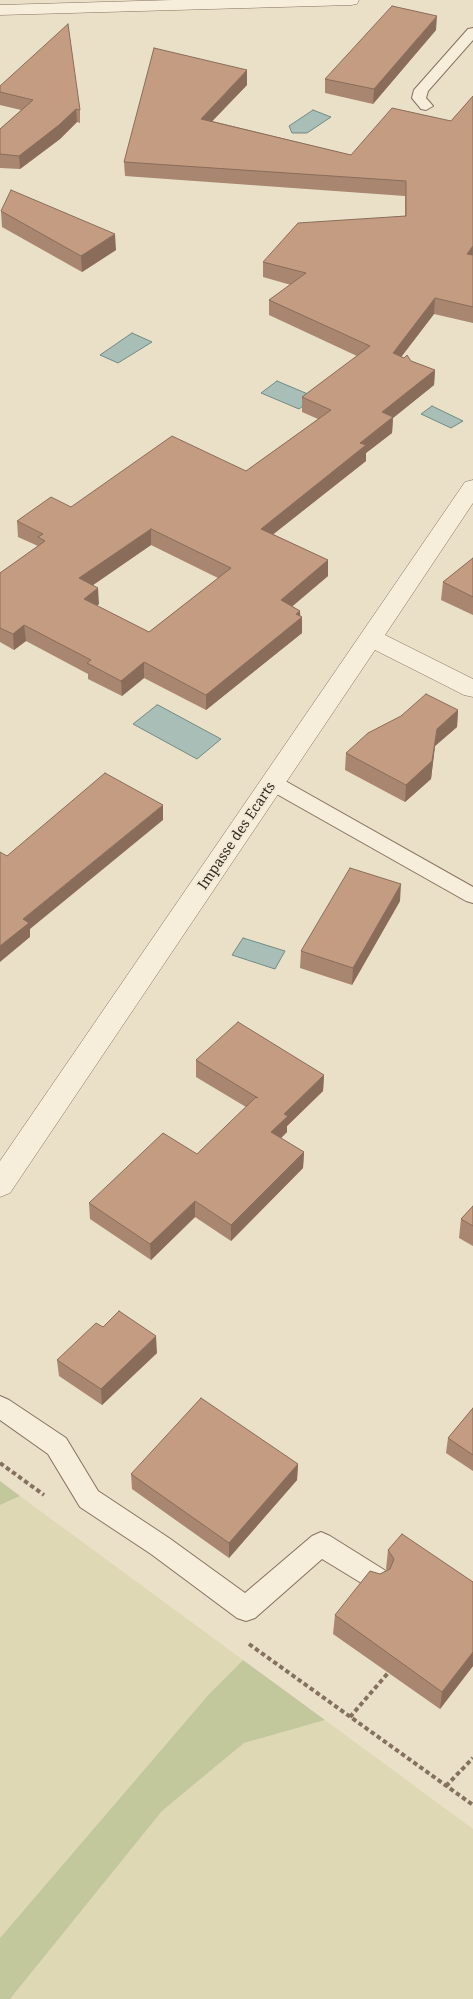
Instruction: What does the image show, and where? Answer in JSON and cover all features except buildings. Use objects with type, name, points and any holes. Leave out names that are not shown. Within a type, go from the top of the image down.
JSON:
[{"type":"street","points":[[0,10],[351,0]]},
{"type":"street","name":"Impasse des Ecarts","points":[[0,1185],[473,487]]},
{"type":"street","points":[[371,638],[473,689]]},
{"type":"lane","points":[[426,106],[419,98],[421,90],[473,32]]},
{"type":"lane","points":[[273,783],[473,896]]},
{"type":"lane","points":[[0,1407],[57,1446],[89,1499],[160,1546],[246,1609],[321,1544],[377,1579]]},
{"type":"path","points":[[350,1717],[388,1673]]},
{"type":"path","points":[[446,1786],[473,1758]]},
{"type":"shaded area","points":[[20,1496],[243,1660],[210,1693],[0,1938],[0,1505]]},
{"type":"shaded area","points":[[325,1720],[473,1829],[473,1999],[10,1999],[162,1811],[244,1743]]},
{"type":"green space","points":[[0,1481],[20,1496],[0,1505]]},
{"type":"green space","points":[[243,1660],[325,1720],[244,1743],[162,1811],[10,1999],[0,1999],[0,1938],[210,1693]]},
{"type":"water","points":[[313,110],[331,117],[307,133],[292,133],[289,126]]},
{"type":"water","points":[[132,333],[152,342],[118,363],[100,355]]},
{"type":"water","points":[[277,381],[315,397],[299,409],[261,393]]},
{"type":"water","points":[[432,406],[463,421],[451,428],[421,414]]},
{"type":"water","points":[[157,705],[221,739],[197,759],[133,724]]},
{"type":"water","points":[[243,938],[285,951],[275,969],[232,955]]}]
